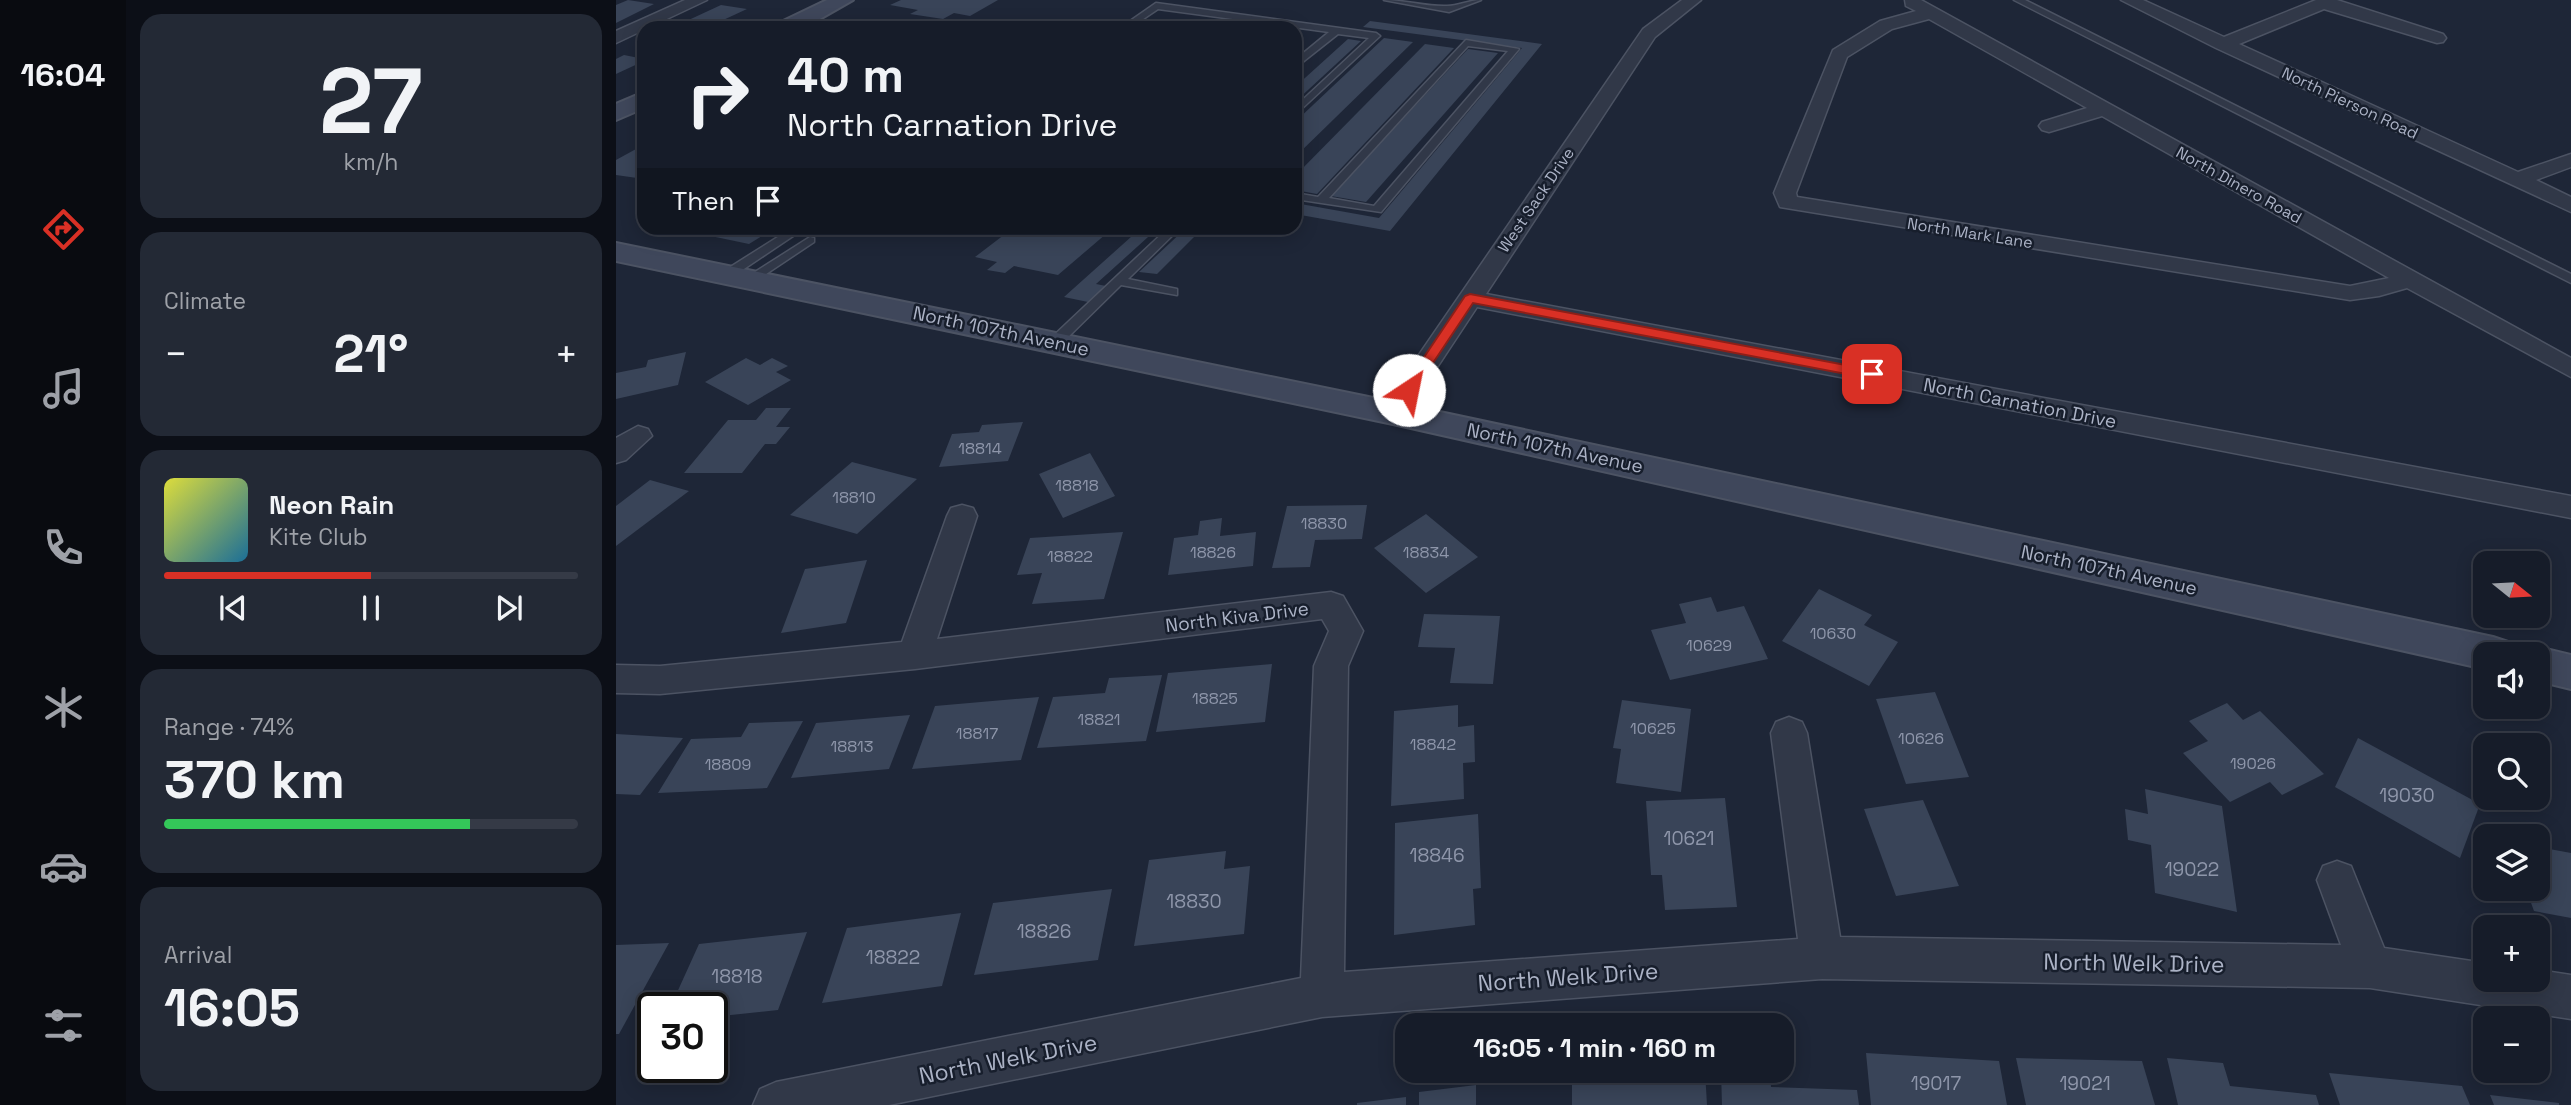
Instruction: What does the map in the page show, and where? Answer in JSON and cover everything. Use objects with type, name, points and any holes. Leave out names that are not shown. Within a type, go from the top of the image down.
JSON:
[{"type":"main road","points":[[801,21],[843,0]]},
{"type":"main road","name":"North 107th Avenue","points":[[616,252],[1393,412],[2473,650]]},
{"type":"main road","points":[[2550,667],[2571,672]]},
{"type":"street","points":[[653,21],[699,0]]},
{"type":"street","name":"West Sack Drive","points":[[1393,412],[1649,33],[1693,0]]},
{"type":"street","name":"North Dinero Road","points":[[1908,0],[2571,369]]},
{"type":"street","name":"North Pierson Road","points":[[2129,0],[2571,205]]},
{"type":"street","points":[[2222,44],[2327,2],[2437,38]]},
{"type":"street","name":"North Mark Lane","points":[[1930,13],[1886,25],[1839,54],[1785,193],[1788,202],[2350,293],[2378,289],[2408,279]]},
{"type":"street","points":[[616,38],[637,28]]},
{"type":"street","points":[[2049,126],[2104,109]]},
{"type":"street","points":[[2517,180],[2571,160]]},
{"type":"street","name":"North Carnation Drive","points":[[1470,298],[2571,507]]},
{"type":"street","points":[[915,655],[962,516]]},
{"type":"street","name":"North Kiva Drive","points":[[616,679],[660,680],[915,655],[1331,606],[1346,631],[1331,666],[1322,995]]},
{"type":"street","points":[[1788,733],[1822,958]]},
{"type":"street","points":[[2337,880],[2370,967]]},
{"type":"street","name":"North Welk Drive","points":[[776,1105],[1322,995],[1822,958],[2370,967],[2571,997]]},
{"type":"lane","points":[[1388,0],[1449,9],[1477,0]]},
{"type":"lane","points":[[2018,0],[2571,279]]},
{"type":"lane","points":[[1134,21],[1156,6],[1264,21]]},
{"type":"lane","points":[[1302,26],[1376,36],[1302,106]]},
{"type":"lane","points":[[1302,59],[1336,31]]},
{"type":"lane","points":[[1302,197],[1377,210],[1514,49],[1466,43],[1321,200]]},
{"type":"lane","points":[[739,277],[790,235]]},
{"type":"lane","points":[[1055,342],[1167,235]]},
{"type":"lane","points":[[739,277],[810,240]]},
{"type":"lane","points":[[1119,281],[1173,292]]},
{"type":"building","points":[[628,0],[654,4],[616,23],[616,5]]},
{"type":"building","points":[[901,0],[998,0],[970,16],[954,13],[943,19],[910,14],[918,10],[890,5]]},
{"type":"building","points":[[721,5],[747,9],[721,21],[686,21]]},
{"type":"building","points":[[1370,21],[1542,44],[1390,231],[1302,215],[1302,204],[1379,218],[1522,48],[1363,27]]},
{"type":"building","points":[[1384,38],[1413,42],[1302,150],[1302,115]]},
{"type":"building","points":[[1348,39],[1361,41],[1302,96],[1302,81]]},
{"type":"building","points":[[1425,44],[1454,48],[1317,194],[1302,191],[1302,169]]},
{"type":"building","points":[[1468,49],[1498,53],[1366,202],[1331,196]]},
{"type":"building","points":[[624,55],[637,58],[637,64],[616,74],[616,59]]},
{"type":"building","points":[[637,149],[637,178],[616,175],[616,160]]},
{"type":"building","points":[[706,235],[764,235],[749,244]]},
{"type":"building","points":[[1004,235],[1105,235],[1058,275],[1014,266],[1005,273],[987,270],[997,262],[975,257]]},
{"type":"building","points":[[1133,235],[1150,235],[1096,284],[1106,286],[1088,302],[1064,297]]},
{"type":"building","points":[[1179,235],[1196,235],[1157,274],[1139,272]]},
{"type":"building","points":[[686,352],[678,385],[616,399],[616,373],[646,367],[648,360]]},
{"type":"building","points":[[746,358],[760,365],[772,358],[788,366],[776,372],[791,380],[748,405],[705,382]]},
{"type":"building","points":[[766,408],[791,408],[776,427],[790,427],[776,444],[765,444],[742,473],[684,473],[728,420],[756,420]]},
{"type":"building","points":[[1023,422],[1008,461],[939,467],[952,434],[979,432],[982,425]]},
{"type":"building","points":[[1090,453],[1115,496],[1063,518],[1039,474]]},
{"type":"building","points":[[852,462],[917,479],[857,534],[790,515]]},
{"type":"building","points":[[650,480],[689,491],[616,546],[616,506]]},
{"type":"building","points":[[1367,505],[1362,539],[1315,540],[1310,567],[1272,568],[1287,506]]},
{"type":"building","points":[[1426,514],[1478,557],[1426,593],[1374,548]]},
{"type":"building","points":[[1222,518],[1220,536],[1256,532],[1253,566],[1168,575],[1174,538],[1198,535],[1200,521]]},
{"type":"building","points":[[1123,532],[1104,599],[1032,604],[1042,573],[1017,575],[1030,538]]},
{"type":"building","points":[[867,560],[846,623],[781,633],[805,569]]},
{"type":"building","points":[[1819,589],[1872,615],[1864,625],[1898,642],[1869,686],[1782,641]]},
{"type":"building","points":[[1711,597],[1717,612],[1744,606],[1768,659],[1670,680],[1651,630],[1686,623],[1679,604]]},
{"type":"building","points":[[1424,614],[1500,616],[1493,684],[1450,683],[1455,648],[1418,647]]},
{"type":"building","points":[[1272,664],[1265,722],[1156,732],[1168,673]]},
{"type":"building","points":[[1162,675],[1146,741],[1037,748],[1053,697],[1105,693],[1109,678]]},
{"type":"building","points":[[1935,692],[1969,777],[1906,784],[1876,699]]},
{"type":"building","points":[[1039,697],[1021,760],[912,769],[935,706]]},
{"type":"building","points":[[1622,700],[1691,709],[1681,792],[1616,783],[1621,749],[1613,748]]},
{"type":"building","points":[[2227,703],[2243,720],[2260,711],[2324,774],[2282,795],[2270,782],[2230,802],[2183,753],[2208,741],[2189,721]]},
{"type":"building","points":[[1458,705],[1458,727],[1474,725],[1475,762],[1463,763],[1464,799],[1391,806],[1394,711]]},
{"type":"building","points":[[910,715],[889,769],[791,778],[816,723]]},
{"type":"building","points":[[803,721],[767,788],[658,793],[691,739],[741,737],[749,723]]},
{"type":"building","points":[[616,734],[683,738],[640,795],[616,794]]},
{"type":"building","points":[[2358,738],[2473,800],[2473,810],[2478,810],[2460,858],[2335,787]]},
{"type":"building","points":[[2145,789],[2222,806],[2237,912],[2155,893],[2151,845],[2128,840],[2125,809],[2148,814]]},
{"type":"building","points":[[1725,798],[1737,907],[1665,910],[1662,875],[1651,875],[1646,801]]},
{"type":"building","points":[[1923,800],[1959,886],[1896,896],[1864,809]]},
{"type":"building","points":[[1478,814],[1481,888],[1473,889],[1475,925],[1394,935],[1395,823]]},
{"type":"building","points":[[2550,849],[2571,853],[2571,918],[2534,911],[2530,901],[2550,901]]},
{"type":"building","points":[[1226,851],[1224,869],[1250,866],[1244,934],[1134,946],[1149,860]]},
{"type":"building","points":[[1112,889],[1098,960],[974,975],[993,903]]},
{"type":"building","points":[[961,913],[942,986],[822,1003],[847,928]]},
{"type":"building","points":[[807,932],[778,1010],[728,1015],[728,992],[677,992],[699,944]]},
{"type":"building","points":[[669,943],[642,992],[637,992],[637,1001],[619,1034],[616,1034],[616,945]]},
{"type":"building","points":[[1866,1053],[1999,1061],[2007,1105],[1871,1105]]},
{"type":"building","points":[[2016,1058],[2142,1061],[2155,1105],[2026,1105]]},
{"type":"building","points":[[2167,1058],[2223,1063],[2230,1086],[2316,1095],[2319,1105],[2178,1105]]},
{"type":"building","points":[[2329,1073],[2462,1086],[2470,1105],[2340,1105]]},
{"type":"building","points":[[1572,1083],[1706,1083],[1707,1105],[1572,1105]]},
{"type":"building","points":[[1721,1083],[1771,1083],[1771,1087],[1857,1090],[1859,1105],[1722,1105]]},
{"type":"building","points":[[1476,1085],[1476,1105],[1419,1105],[1419,1092]]},
{"type":"building","points":[[2490,1095],[2559,1103],[2559,1105],[2494,1105]]},
{"type":"building","points":[[1406,1097],[1406,1105],[1357,1105],[1357,1103]]},
{"type":"route","points":[[1409,390],[1470,298],[1872,374]]}]
